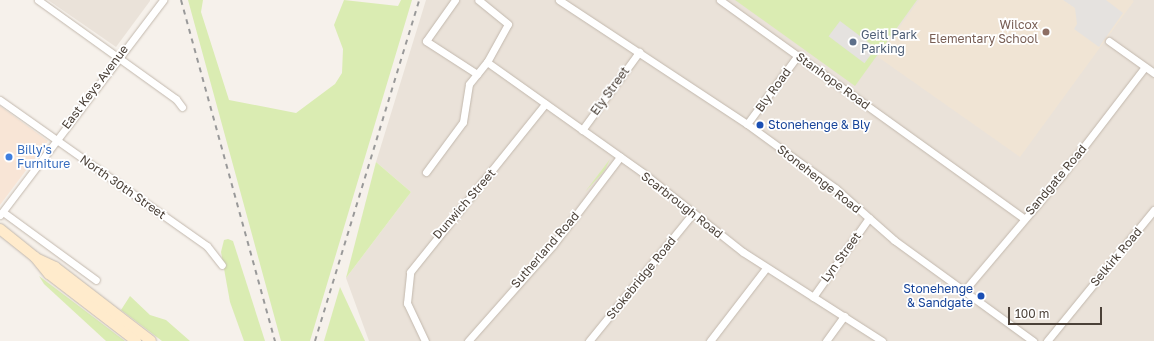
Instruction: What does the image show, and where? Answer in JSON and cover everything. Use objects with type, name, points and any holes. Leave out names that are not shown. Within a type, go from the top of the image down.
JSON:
[{"type":"main road","points":[[0,229],[35,257],[49,274],[136,341]]},
{"type":"main road","points":[[35,257],[55,267],[151,341]]},
{"type":"street","points":[[38,0],[176,98],[182,107]]},
{"type":"street","name":"East Keys Avenue","points":[[1,213],[118,57],[156,3],[163,0]]},
{"type":"street","points":[[455,0],[426,41],[477,74]]},
{"type":"street","points":[[426,172],[463,122],[466,91],[487,62],[508,24],[478,0]]},
{"type":"street","name":"Stanhope Road","points":[[720,0],[1023,218]]},
{"type":"street","name":"Stonehenge Road","points":[[563,1],[748,124],[834,188],[869,218],[964,292],[1033,341]]},
{"type":"street","points":[[1109,41],[1154,74]]},
{"type":"street","name":"Ely Street","points":[[582,130],[639,52]]},
{"type":"street","name":"Bly Road","points":[[748,124],[798,55]]},
{"type":"street","name":"Scarbrough Road","points":[[487,62],[620,157],[766,268],[882,341]]},
{"type":"street","name":"Sandgate Road","points":[[964,292],[1023,218],[1062,175],[1145,67]]},
{"type":"street","name":"North 30th Street","points":[[0,100],[214,252],[222,265]]},
{"type":"street","name":"Dunwich Street","points":[[424,341],[410,313],[406,286],[414,266],[545,104]]},
{"type":"street","name":"Sutherland Road","points":[[468,341],[552,245],[620,157]]},
{"type":"street","name":"Selkirk Road","points":[[1047,341],[1154,210]]},
{"type":"street","points":[[1,213],[96,280]]},
{"type":"street","name":"Stokebridge Road","points":[[589,341],[693,213]]},
{"type":"street","name":"Lyn Street","points":[[813,297],[869,218]]},
{"type":"street","points":[[710,341],[766,268]]},
{"type":"street","points":[[826,341],[844,316]]},
{"type":"shaded area","points":[[48,0],[150,0],[150,1],[116,47]]},
{"type":"shaded area","points":[[426,0],[1154,0],[1154,341],[369,341],[346,278],[411,192],[376,162]]},
{"type":"shaded area","points":[[919,0],[1134,1],[1020,157],[878,57]]},
{"type":"shaded area","points":[[1063,0],[1106,0],[1123,13],[1099,47],[1074,29],[1077,24],[1075,8]]},
{"type":"shaded area","name":"Geitl Park Parking","points":[[840,21],[876,48],[865,63],[829,36]]},
{"type":"shaded area","points":[[0,106],[48,141],[0,205]]},
{"type":"green space","points":[[188,0],[203,0],[201,12],[229,100],[296,113],[335,84],[342,73],[343,49],[334,25],[344,0],[398,6],[401,0],[412,0],[310,341],[281,341]]},
{"type":"green space","points":[[735,0],[917,0],[855,86]]},
{"type":"green space","points":[[610,159],[605,170],[585,192]]},
{"type":"green space","points":[[376,162],[411,192],[346,278]]},
{"type":"green space","points":[[228,239],[233,241],[265,341],[244,341],[230,302],[221,252],[224,240]]},
{"type":"green space","points":[[39,276],[125,341],[106,341],[44,284]]},
{"type":"green space","points":[[340,287],[365,341],[324,341]]},
{"type":"green space","points":[[130,296],[150,315],[166,320],[190,341],[162,341],[121,310]]},
{"type":"railway","points":[[181,0],[275,341]]},
{"type":"railway","points":[[315,341],[419,0]]},
{"type":"place","name":"Wilcox Elementary School","points":[[1046,32]]},
{"type":"place","name":"Geitl Park Parking","points":[[853,42]]},
{"type":"place","name":"Stonehenge & Bly","points":[[760,125]]},
{"type":"place","name":"Billy's Furniture","points":[[9,157]]},
{"type":"place","name":"Stonehenge & Sandgate","points":[[981,296]]}]
